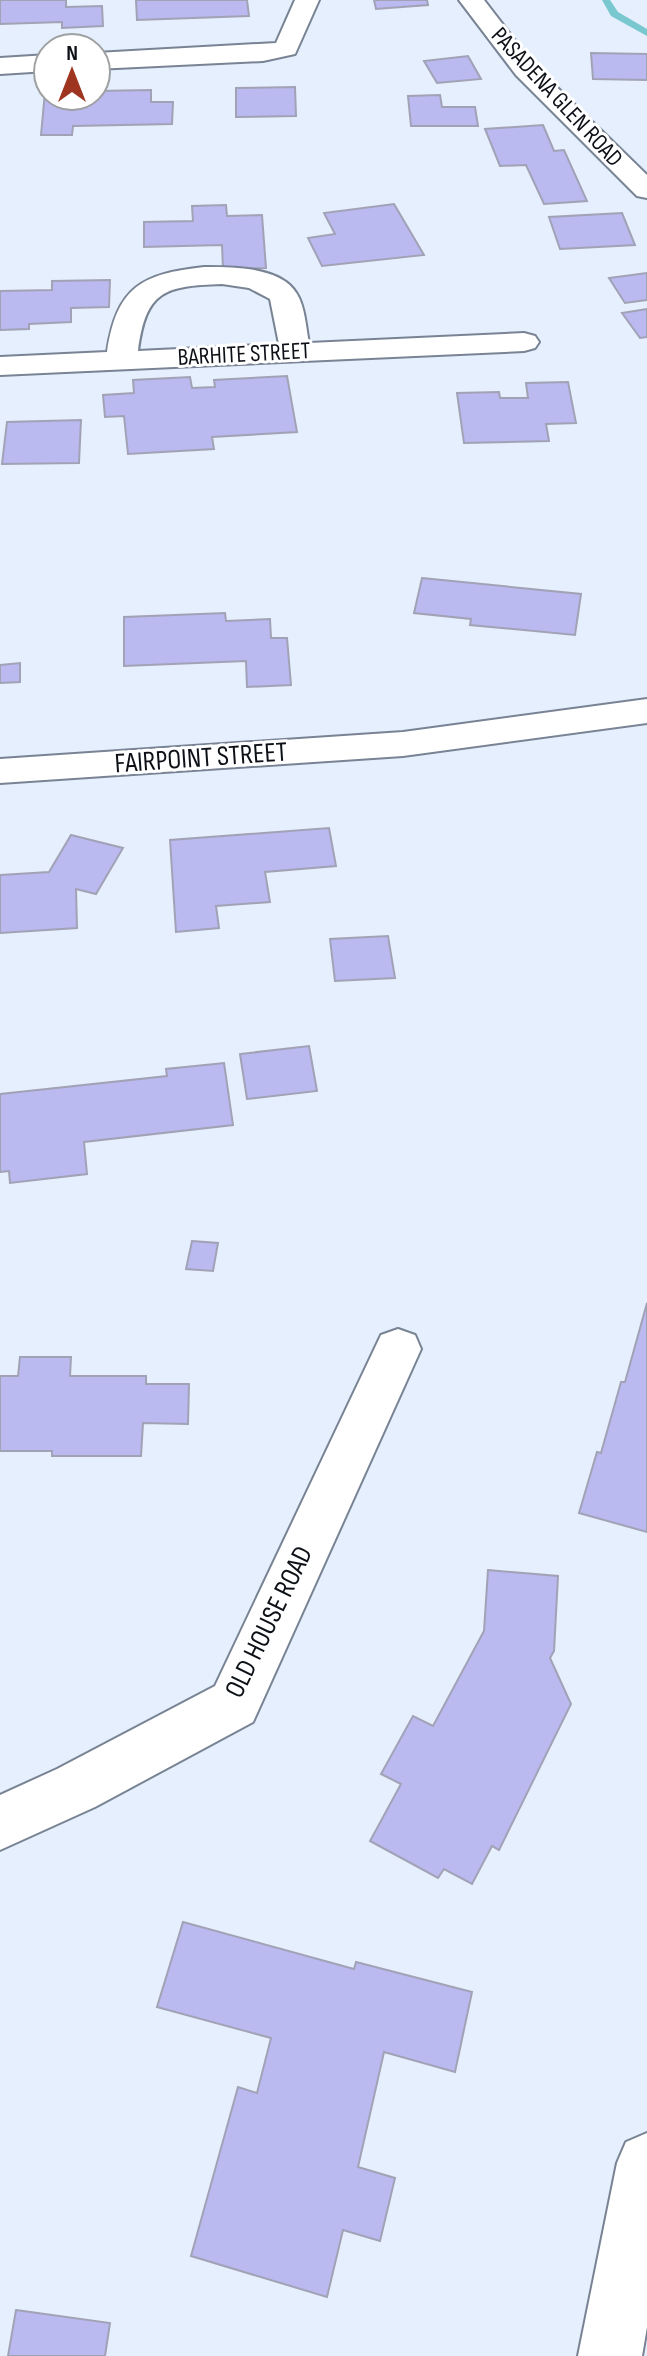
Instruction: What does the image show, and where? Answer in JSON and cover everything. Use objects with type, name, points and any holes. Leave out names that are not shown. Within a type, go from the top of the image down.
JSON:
[{"type":"street","points":[[112,60],[263,53],[286,49],[307,0]]},
{"type":"street","name":"PASADENA GLEN ROAD","points":[[471,0],[525,70],[647,190]]},
{"type":"street","points":[[0,66],[32,64]]},
{"type":"street","points":[[121,360],[130,314],[140,296],[163,281],[203,276],[269,284],[284,296],[296,351]]},
{"type":"street","name":"BARHITE STREET","points":[[0,366],[488,341],[524,342]]},
{"type":"street","name":"FAIRPOINT STREET","points":[[0,771],[403,744],[647,711]]},
{"type":"street","name":"OLD HOUSE ROAD","points":[[0,1823],[76,1788],[234,1704],[398,1349]]},
{"type":"street","points":[[610,2356],[647,2163]]},
{"type":"building","points":[[0,0],[66,0],[66,7],[102,6],[103,26],[62,28],[62,22],[0,24]]},
{"type":"building","points":[[136,0],[247,0],[249,16],[137,20]]},
{"type":"building","points":[[374,0],[427,0],[428,5],[376,9]]},
{"type":"building","points":[[591,53],[647,54],[647,80],[593,79]]},
{"type":"building","points":[[468,56],[481,79],[437,83],[424,61]]},
{"type":"building","points":[[295,87],[296,116],[236,117],[236,88]]},
{"type":"building","points":[[151,90],[151,102],[173,102],[172,124],[73,126],[72,135],[41,135],[43,112],[112,112],[112,91]]},
{"type":"building","points":[[440,95],[442,107],[475,107],[478,126],[411,126],[408,96]]},
{"type":"building","points":[[543,125],[554,151],[564,150],[587,201],[544,204],[526,165],[500,166],[485,129]]},
{"type":"building","points":[[394,204],[424,255],[322,266],[308,238],[335,234],[324,213]]},
{"type":"building","points":[[226,205],[227,216],[262,215],[266,268],[223,269],[222,245],[144,247],[144,222],[193,221],[192,206]]},
{"type":"building","points":[[622,213],[635,245],[560,249],[549,217]]},
{"type":"building","points":[[647,273],[647,300],[625,303],[609,278]]},
{"type":"building","points":[[110,280],[109,307],[71,308],[71,322],[29,324],[29,329],[0,330],[0,291],[52,290],[52,281]]},
{"type":"building","points":[[647,309],[647,337],[640,338],[622,313]]},
{"type":"building","points":[[287,376],[297,432],[212,437],[214,449],[128,454],[124,416],[105,417],[103,395],[134,393],[133,380],[190,377],[192,388],[215,387],[214,380]]},
{"type":"building","points":[[568,382],[576,423],[546,424],[549,441],[464,443],[457,393],[499,392],[500,398],[528,398],[526,383]]},
{"type":"building","points":[[81,420],[79,463],[2,464],[7,422]]},
{"type":"building","points":[[422,578],[581,594],[575,635],[470,625],[471,619],[414,613]]},
{"type":"building","points":[[225,613],[226,621],[270,619],[271,638],[287,638],[291,685],[247,687],[246,661],[124,666],[124,617]]},
{"type":"building","points":[[20,663],[20,682],[0,683],[0,665]]},
{"type":"building","points":[[329,828],[336,866],[265,872],[270,902],[216,906],[219,928],[176,932],[170,840]]},
{"type":"building","points":[[71,835],[123,848],[96,894],[76,889],[77,928],[0,933],[0,875],[49,872]]},
{"type":"building","points":[[388,936],[395,978],[335,981],[330,939]]},
{"type":"building","points":[[309,1046],[317,1091],[247,1099],[240,1054]]},
{"type":"building","points":[[224,1063],[233,1125],[84,1142],[87,1174],[10,1183],[9,1171],[0,1172],[0,1094],[167,1076],[166,1069]]},
{"type":"building","points":[[192,1241],[218,1243],[213,1271],[186,1269]]},
{"type":"building","points":[[647,1303],[647,1532],[579,1513],[597,1452],[601,1453],[621,1382],[625,1382]]},
{"type":"building","points":[[20,1357],[71,1357],[70,1376],[146,1376],[146,1384],[189,1384],[188,1424],[143,1423],[141,1456],[52,1456],[52,1451],[0,1451],[0,1376],[18,1376]]},
{"type":"building","points":[[488,1570],[558,1576],[554,1651],[550,1658],[571,1704],[499,1850],[492,1846],[472,1884],[444,1869],[438,1878],[370,1841],[401,1784],[381,1774],[413,1716],[433,1726],[484,1631]]},
{"type":"building","points":[[183,1922],[354,1969],[356,1962],[472,1992],[455,2072],[384,2052],[358,2167],[395,2178],[380,2241],[343,2230],[327,2297],[191,2256],[238,2087],[257,2093],[271,2038],[157,2007]]},
{"type":"building","points":[[16,2310],[110,2323],[105,2356],[8,2356]]},
{"type":"waterway","points":[[606,0],[614,14],[647,33]]}]
